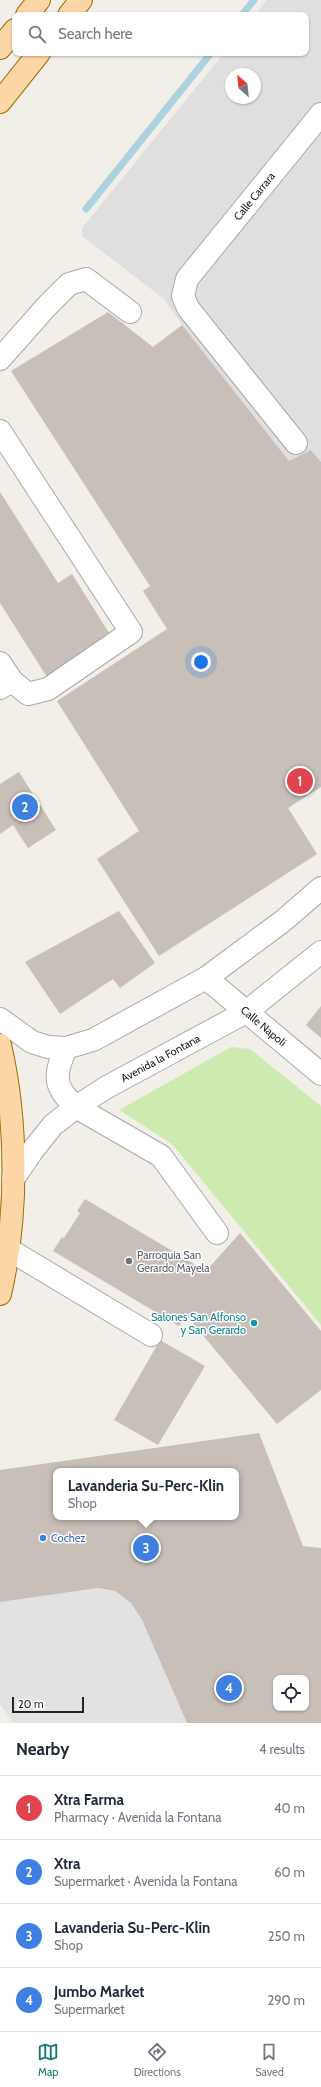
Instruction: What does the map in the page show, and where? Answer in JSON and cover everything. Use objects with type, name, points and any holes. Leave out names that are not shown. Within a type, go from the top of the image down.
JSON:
[{"type":"main road","points":[[29,12],[39,0]]},
{"type":"main road","points":[[71,12],[81,0]]},
{"type":"main road","points":[[0,102],[32,56]]},
{"type":"main road","points":[[0,1045],[8,1090],[13,1179],[8,1249],[0,1294]]},
{"type":"street","name":"Calle Carrara","points":[[296,443],[188,308],[183,296],[187,279],[318,126]]},
{"type":"street","points":[[0,359],[47,306],[69,284],[86,279],[130,312]]},
{"type":"street","points":[[0,431],[131,632],[48,689],[28,694],[6,685],[0,662]]},
{"type":"street","points":[[0,1019],[32,1042],[48,1047],[66,1048],[93,1040],[206,978],[283,921],[321,888]]},
{"type":"street","name":"Avenida la Fontana","points":[[13,1179],[33,1150],[54,1125],[76,1107],[107,1087],[246,1012],[321,952]]},
{"type":"street","name":"Calle Napoli","points":[[206,978],[321,1074]]},
{"type":"street","points":[[66,1048],[58,1067],[56,1078],[58,1087],[67,1099],[76,1107],[161,1156],[217,1233]]},
{"type":"street","points":[[8,1249],[151,1335]]},
{"type":"shaded area","points":[[267,0],[321,0],[321,462],[311,450],[289,461],[182,325],[164,299],[82,236],[82,228],[222,56],[309,56],[309,12],[257,12]]},
{"type":"shaded area","points":[[98,1588],[115,1591],[131,1603],[142,1620],[187,1723],[14,1723],[0,1704],[0,1602]]},
{"type":"green space","points":[[231,1047],[250,1049],[321,1106],[321,1325],[172,1144],[119,1110]]},
{"type":"building","points":[[108,312],[153,347],[182,325],[289,461],[311,450],[321,462],[321,787],[288,808],[317,854],[159,956],[97,859],[139,831],[57,701],[167,629],[143,591],[150,586],[11,371]]},
{"type":"building","points":[[0,492],[58,583],[72,574],[111,636],[47,677],[0,603]]},
{"type":"building","points":[[19,772],[56,830],[28,848],[13,825],[0,834],[0,784]]},
{"type":"building","points":[[119,911],[155,963],[120,988],[113,979],[60,1014],[25,962]]},
{"type":"building","points":[[321,1006],[321,1038],[306,1025]]},
{"type":"building","name":"Salones San Alfonso y San Gerardo","points":[[85,1199],[206,1271],[240,1233],[321,1331],[321,1390],[277,1424],[186,1315],[179,1326],[53,1251],[62,1237],[64,1238],[80,1213],[77,1211]]},
{"type":"building","points":[[160,1340],[205,1366],[158,1445],[114,1420]]},
{"type":"building","points":[[259,1433],[303,1546],[321,1548],[321,1723],[187,1723],[142,1620],[131,1603],[115,1591],[98,1588],[0,1602],[0,1470]]},
{"type":"waterway","points":[[244,12],[254,0]]},
{"type":"waterway","points":[[86,209],[209,56]]},
{"type":"place","name":"Xtra Farma","points":[[300,781]]},
{"type":"place","name":"Xtra","points":[[25,807]]},
{"type":"place","name":"Parroquia San Gerardo Mayela","points":[[129,1261]]},
{"type":"place","name":"Salones San Alfonso y San Gerardo","points":[[254,1323]]},
{"type":"place","name":"Cochez","points":[[43,1538]]},
{"type":"place","name":"Lavanderia Su-Perc-Klin","points":[[146,1548]]},
{"type":"place","name":"Jumbo Market","points":[[229,1688]]}]
